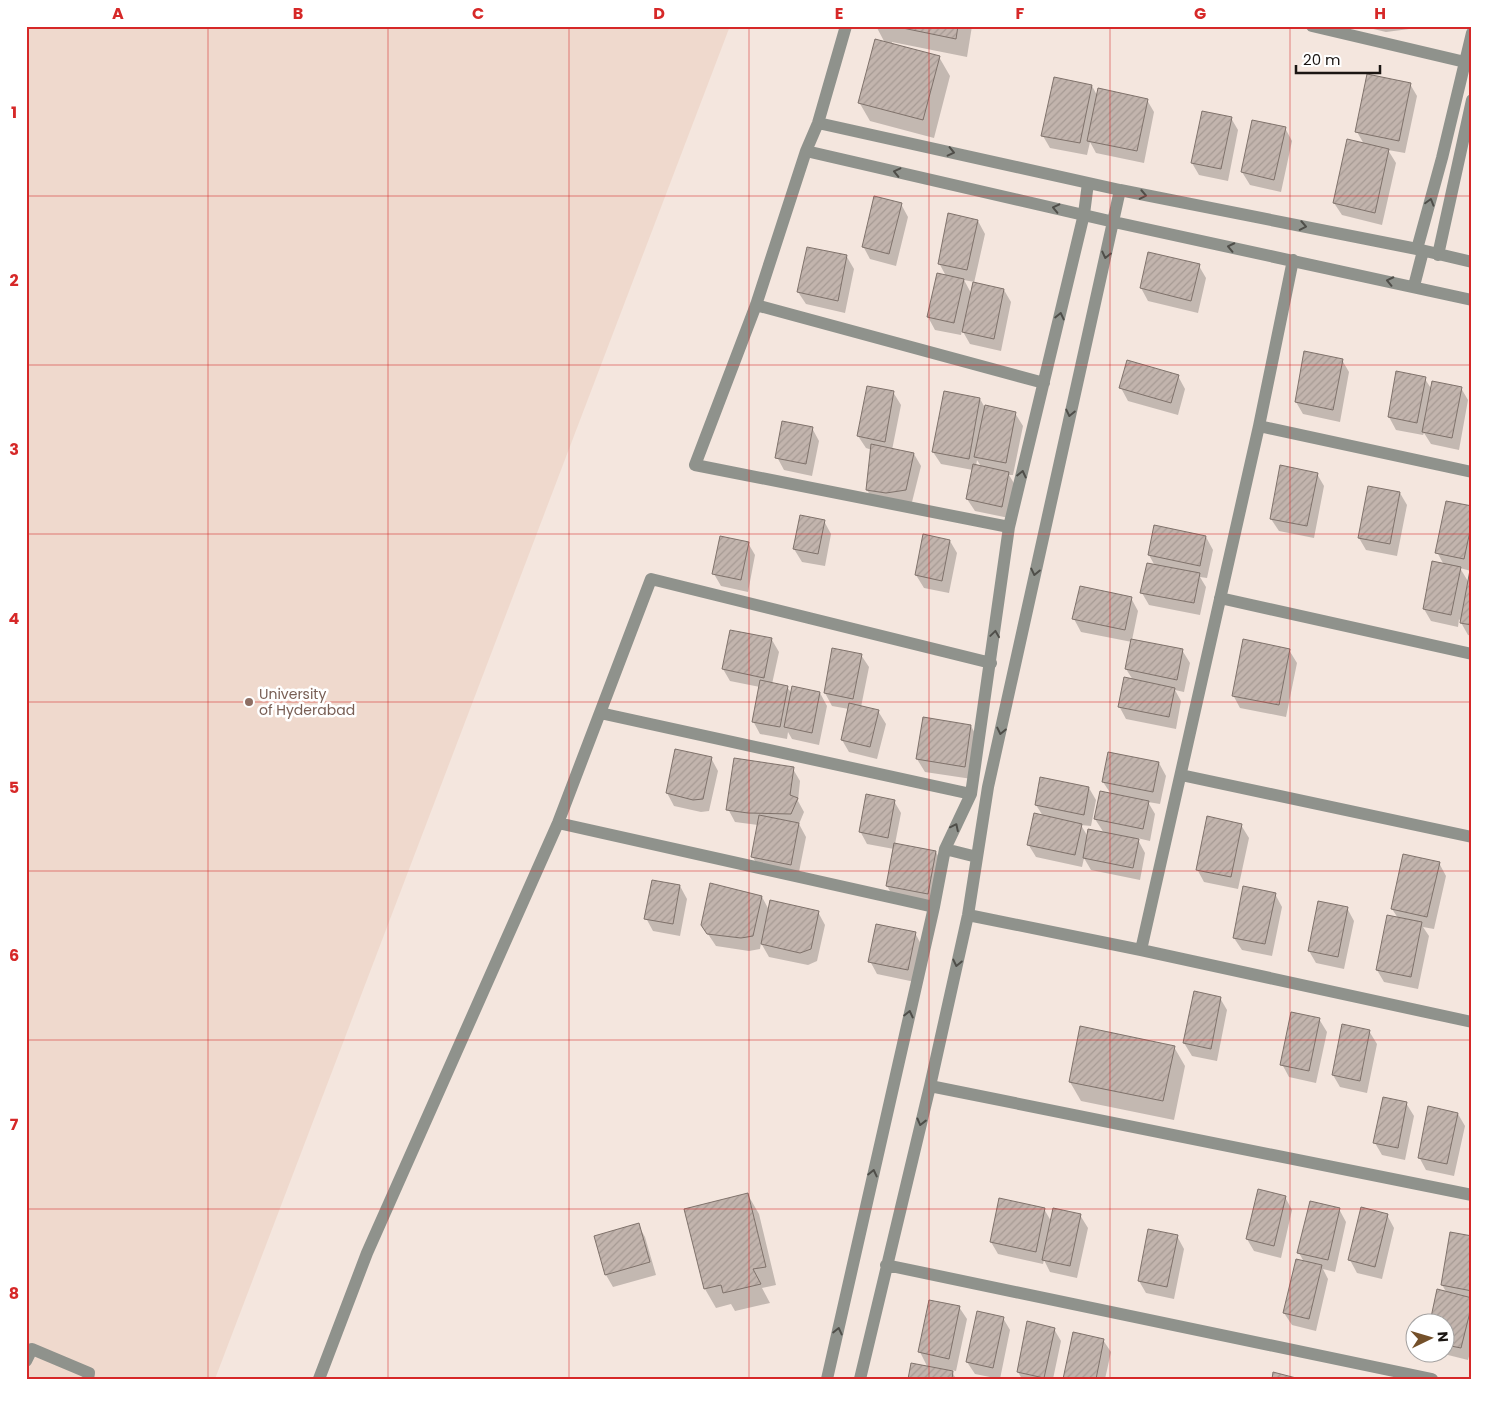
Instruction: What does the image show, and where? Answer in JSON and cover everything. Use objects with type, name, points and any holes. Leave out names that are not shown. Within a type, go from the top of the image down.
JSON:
[{"type":"street","points":[[846,26],[818,123],[806,151],[756,306],[695,466],[1010,527]]},
{"type":"street","points":[[1312,26],[1465,62]]},
{"type":"street","points":[[1414,286],[1420,250],[1472,34]]},
{"type":"street","points":[[1438,255],[1472,100]]},
{"type":"street","points":[[818,123],[1120,190],[1472,262]]},
{"type":"street","points":[[806,151],[1114,222],[1472,300]]},
{"type":"street","points":[[827,1379],[934,907],[944,849],[971,794],[1010,527],[1084,214],[1088,183]]},
{"type":"street","points":[[860,1379],[930,1086],[968,915],[988,787],[1120,190]]},
{"type":"street","points":[[1141,950],[1259,426],[1292,260]]},
{"type":"street","points":[[756,306],[1044,383]]},
{"type":"street","points":[[1259,426],[1472,472]]},
{"type":"street","points":[[319,1379],[367,1253],[558,824],[651,579],[991,663]]},
{"type":"street","points":[[1220,598],[1472,654]]},
{"type":"street","points":[[600,713],[971,794]]},
{"type":"street","points":[[1181,775],[1472,837]]},
{"type":"street","points":[[558,824],[934,907]]},
{"type":"street","points":[[944,849],[977,856]]},
{"type":"street","points":[[968,915],[1141,950],[1472,1022]]},
{"type":"street","points":[[930,1086],[1472,1195]]},
{"type":"street","points":[[886,1265],[1432,1379]]},
{"type":"street","points":[[26,1361],[32,1349],[89,1373],[88,1379]]},
{"type":"shaded area","name":"University of Hyderabad","points":[[26,26],[730,26],[215,1379],[26,1379]]},
{"type":"building","points":[[893,26],[958,26],[956,39]]},
{"type":"building","points":[[875,39],[940,56],[923,120],[858,103]]},
{"type":"building","points":[[1367,74],[1411,83],[1399,141],[1355,132]]},
{"type":"building","points":[[1054,77],[1092,85],[1080,143],[1041,136]]},
{"type":"building","points":[[1098,88],[1148,99],[1137,151],[1087,141]]},
{"type":"building","points":[[1202,111],[1232,117],[1221,169],[1191,163]]},
{"type":"building","points":[[1252,120],[1286,127],[1274,180],[1241,172]]},
{"type":"building","points":[[1347,139],[1389,149],[1375,213],[1333,203]]},
{"type":"building","points":[[874,196],[902,203],[889,254],[862,247]]},
{"type":"building","points":[[948,213],[978,220],[967,270],[938,264]]},
{"type":"building","points":[[807,247],[847,255],[838,301],[797,292]]},
{"type":"building","points":[[1148,252],[1200,264],[1191,301],[1140,288]]},
{"type":"building","points":[[937,273],[964,279],[954,323],[927,317]]},
{"type":"building","points":[[973,282],[1004,289],[994,339],[962,332]]},
{"type":"building","points":[[1304,351],[1343,359],[1333,410],[1295,402]]},
{"type":"building","points":[[1127,360],[1179,375],[1171,403],[1119,388]]},
{"type":"building","points":[[1396,371],[1426,377],[1417,423],[1388,417]]},
{"type":"building","points":[[1432,381],[1462,387],[1452,438],[1422,432]]},
{"type":"building","points":[[867,386],[894,391],[885,442],[857,436]]},
{"type":"building","points":[[944,391],[980,398],[969,459],[932,452]]},
{"type":"building","points":[[985,405],[1016,412],[1006,463],[974,457]]},
{"type":"building","points":[[782,421],[813,427],[806,464],[775,458]]},
{"type":"building","points":[[871,444],[914,453],[906,490],[886,493],[866,490]]},
{"type":"building","points":[[973,464],[1009,472],[1002,507],[966,499]]},
{"type":"building","points":[[1280,465],[1318,473],[1307,526],[1270,519]]},
{"type":"building","points":[[1368,486],[1400,492],[1390,544],[1358,538]]},
{"type":"building","points":[[1446,501],[1472,506],[1472,522],[1464,559],[1435,553]]},
{"type":"building","points":[[800,515],[825,520],[818,554],[793,549]]},
{"type":"building","points":[[1154,525],[1206,536],[1200,566],[1148,555]]},
{"type":"building","points":[[923,534],[950,540],[942,581],[915,575]]},
{"type":"building","points":[[720,536],[749,542],[741,580],[712,574]]},
{"type":"building","points":[[1432,561],[1461,567],[1451,615],[1423,609]]},
{"type":"building","points":[[1147,563],[1200,573],[1194,603],[1140,593]]},
{"type":"building","points":[[1470,570],[1472,570],[1472,625],[1460,623]]},
{"type":"building","points":[[1080,586],[1132,597],[1125,630],[1072,619]]},
{"type":"building","points":[[730,630],[772,638],[764,678],[722,669]]},
{"type":"building","points":[[1131,639],[1183,649],[1177,680],[1125,669]]},
{"type":"building","points":[[1243,639],[1290,649],[1279,705],[1232,696]]},
{"type":"building","points":[[832,648],[862,654],[853,699],[824,693]]},
{"type":"building","points":[[1124,677],[1175,688],[1169,717],[1118,707]]},
{"type":"building","points":[[760,680],[788,686],[780,727],[752,722]]},
{"type":"building","points":[[792,686],[820,692],[812,733],[784,727]]},
{"type":"building","points":[[849,703],[879,710],[870,747],[841,740]]},
{"type":"building","points":[[923,717],[971,725],[965,767],[916,759]]},
{"type":"building","points":[[675,749],[712,757],[703,799],[693,800],[666,793]]},
{"type":"building","points":[[1108,752],[1159,762],[1153,792],[1102,782]]},
{"type":"building","points":[[734,758],[794,767],[790,795],[798,798],[791,814],[748,813],[726,810]]},
{"type":"building","points":[[1040,777],[1089,787],[1084,815],[1035,805]]},
{"type":"building","points":[[1100,791],[1149,801],[1143,829],[1094,819]]},
{"type":"building","points":[[866,794],[895,800],[888,838],[859,832]]},
{"type":"building","points":[[1034,813],[1082,824],[1075,855],[1027,845]]},
{"type":"building","points":[[759,815],[799,823],[791,865],[751,857]]},
{"type":"building","points":[[1207,816],[1242,824],[1231,877],[1196,870]]},
{"type":"building","points":[[1088,829],[1139,839],[1133,868],[1083,858]]},
{"type":"building","points":[[894,843],[936,851],[928,894],[886,886]]},
{"type":"building","points":[[1403,854],[1440,862],[1427,917],[1391,909]]},
{"type":"building","points":[[652,880],[680,885],[673,924],[644,919]]},
{"type":"building","points":[[710,883],[762,896],[753,936],[741,938],[707,934],[701,925]]},
{"type":"building","points":[[1243,886],[1276,893],[1265,944],[1233,938]]},
{"type":"building","points":[[770,900],[819,911],[811,949],[800,953],[761,944]]},
{"type":"building","points":[[1318,901],[1348,907],[1338,957],[1308,951]]},
{"type":"building","points":[[1387,915],[1422,922],[1411,977],[1376,970]]},
{"type":"building","points":[[876,924],[916,932],[908,970],[868,962]]},
{"type":"building","points":[[1194,991],[1221,997],[1211,1049],[1183,1043]]},
{"type":"building","points":[[1291,1012],[1320,1018],[1309,1071],[1280,1065]]},
{"type":"building","points":[[1342,1024],[1370,1030],[1360,1081],[1332,1075]]},
{"type":"building","points":[[1080,1026],[1175,1046],[1163,1101],[1069,1082]]},
{"type":"building","points":[[1383,1097],[1407,1102],[1398,1148],[1373,1143]]},
{"type":"building","points":[[1428,1106],[1458,1113],[1447,1164],[1418,1158]]},
{"type":"building","points":[[1258,1189],[1286,1196],[1274,1246],[1246,1239]]},
{"type":"building","points":[[748,1193],[766,1267],[753,1269],[761,1284],[723,1293],[721,1285],[704,1289],[684,1209]]},
{"type":"building","points":[[999,1198],[1045,1208],[1036,1252],[990,1242]]},
{"type":"building","points":[[1310,1201],[1340,1208],[1328,1260],[1297,1253]]},
{"type":"building","points":[[1361,1207],[1388,1214],[1375,1267],[1348,1260]]},
{"type":"building","points":[[1053,1208],[1081,1214],[1070,1266],[1042,1260]]},
{"type":"building","points":[[639,1223],[650,1262],[605,1275],[594,1236]]},
{"type":"building","points":[[1148,1229],[1178,1235],[1167,1287],[1138,1281]]},
{"type":"building","points":[[1450,1232],[1472,1236],[1472,1291],[1441,1285]]},
{"type":"building","points":[[1296,1259],[1322,1265],[1309,1319],[1283,1313]]},
{"type":"building","points":[[1437,1289],[1472,1298],[1461,1348],[1456,1347],[1456,1312],[1432,1312]]},
{"type":"building","points":[[929,1300],[960,1306],[949,1359],[918,1352]]},
{"type":"building","points":[[977,1311],[1004,1317],[993,1368],[966,1362]]},
{"type":"building","points":[[1027,1321],[1055,1328],[1044,1378],[1017,1372]]},
{"type":"building","points":[[1073,1332],[1104,1339],[1096,1379],[1063,1379]]},
{"type":"building","points":[[911,1363],[953,1371],[952,1379],[908,1379]]},
{"type":"building","points":[[1273,1372],[1300,1379],[1272,1379]]},
{"type":"place","name":"University of Hyderabad","points":[[249,702]]}]
